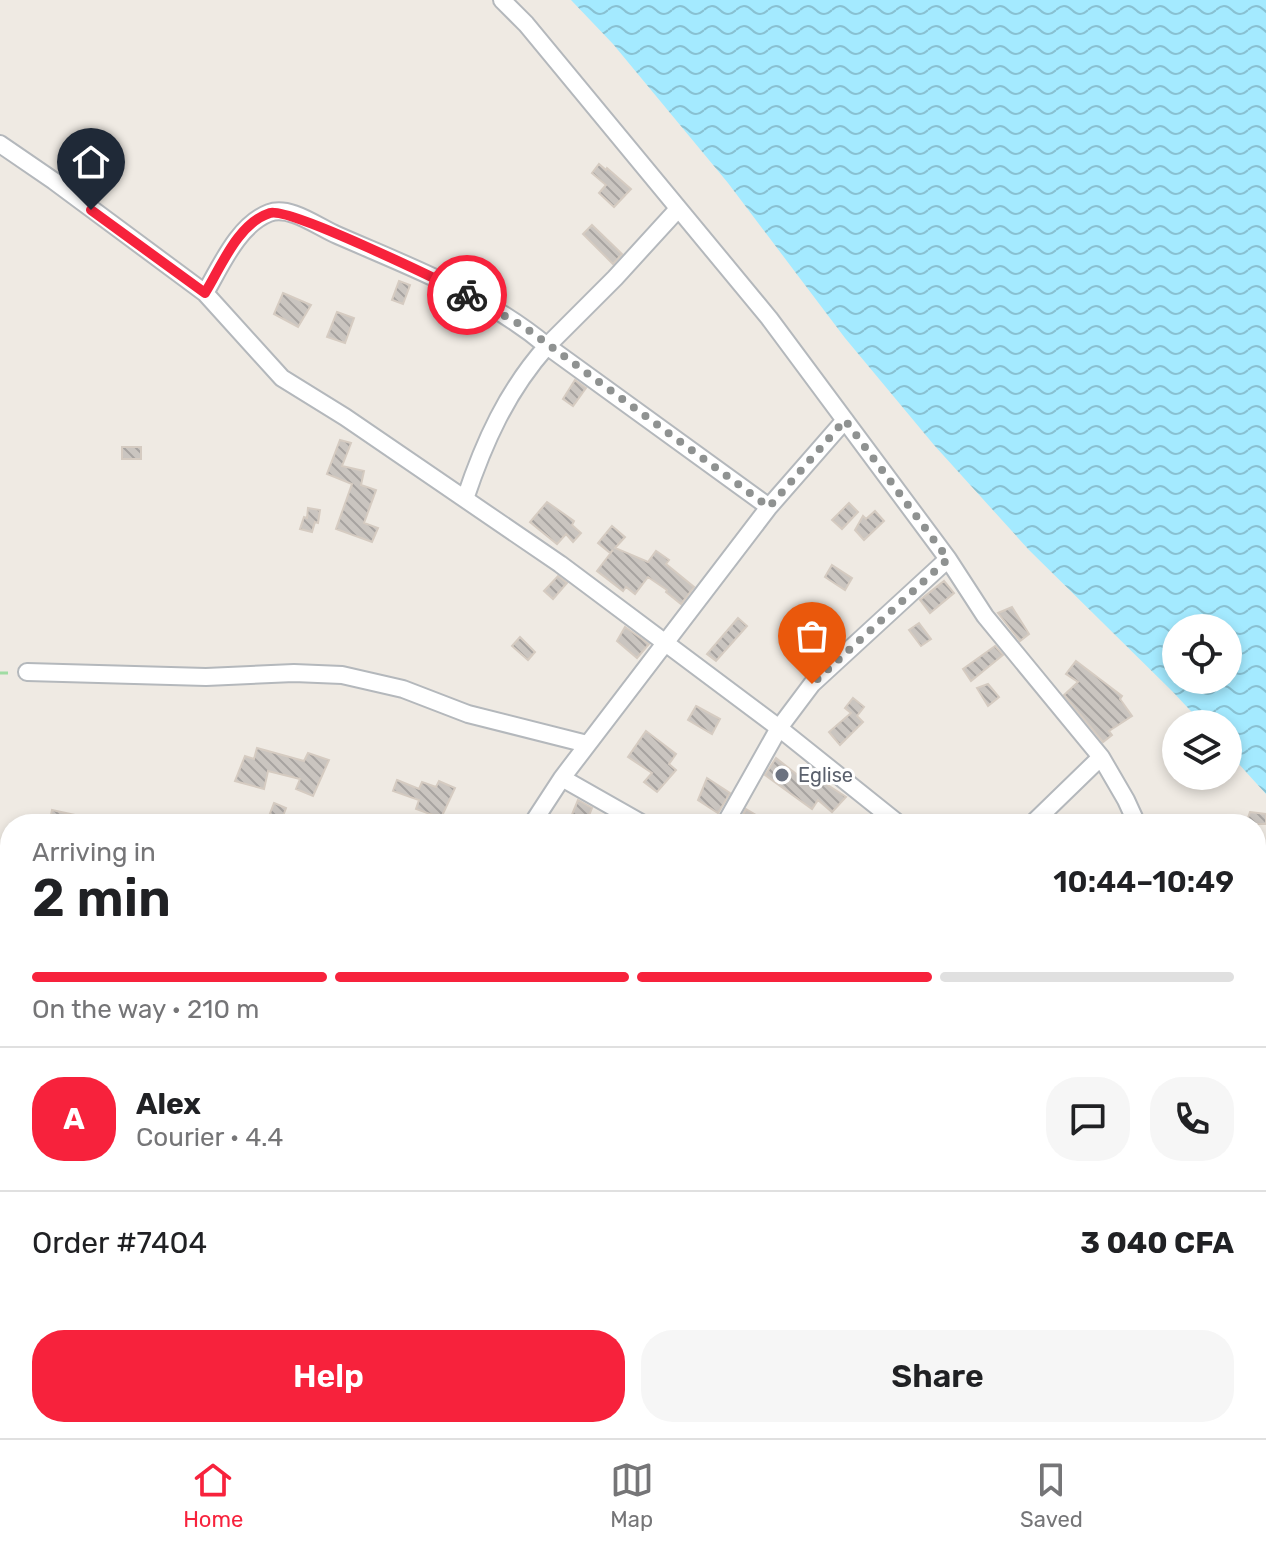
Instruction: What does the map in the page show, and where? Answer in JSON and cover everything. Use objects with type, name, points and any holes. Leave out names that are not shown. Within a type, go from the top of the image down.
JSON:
[{"type":"street","points":[[502,0],[526,24],[769,318],[948,559],[985,616],[1101,757],[1132,814]]},
{"type":"street","points":[[0,144],[205,293],[282,378],[560,564],[779,728],[886,814]]},
{"type":"street","points":[[465,499],[479,455],[502,407],[547,346],[678,209]]},
{"type":"street","points":[[205,293],[240,236],[258,219],[273,211],[289,214],[420,270],[523,326],[769,507]]},
{"type":"street","points":[[539,814],[587,744],[769,507],[845,420]]},
{"type":"street","points":[[731,814],[779,728],[812,684],[948,559]]},
{"type":"street","points":[[27,672],[206,677],[294,673],[342,675],[403,689],[468,714],[587,744]]},
{"type":"street","points":[[1042,814],[1101,757]]},
{"type":"street","points":[[562,778],[625,814]]},
{"type":"water","points":[[571,0],[1266,0],[1266,794],[1242,767],[1242,710],[1190,710],[1175,694],[1242,694],[1242,614],[1162,614],[1162,681],[1029,550],[934,445],[845,338],[728,183],[613,44]]},
{"type":"building","points":[[599,164],[631,189],[614,207],[599,193],[606,185],[592,173]]},
{"type":"building","points":[[592,225],[622,254],[613,264],[583,234]]},
{"type":"building","points":[[399,281],[410,285],[403,304],[392,300]]},
{"type":"building","points":[[283,293],[311,305],[298,327],[274,314]]},
{"type":"building","points":[[337,312],[354,318],[345,343],[327,337]]},
{"type":"building","points":[[469,315],[483,320],[478,332],[465,327]]},
{"type":"building","points":[[575,380],[586,388],[573,406],[563,399]]},
{"type":"building","points":[[340,440],[351,443],[342,466],[364,471],[361,485],[376,490],[364,523],[378,528],[372,542],[336,529],[352,484],[327,474]]},
{"type":"building","points":[[122,447],[141,447],[141,459],[122,459]]},
{"type":"building","points":[[547,502],[574,521],[572,525],[581,533],[573,542],[566,534],[557,544],[530,522]]},
{"type":"building","points":[[849,503],[858,512],[842,529],[832,520]]},
{"type":"building","points":[[308,508],[320,510],[318,523],[315,522],[312,532],[300,529],[304,517],[307,518]]},
{"type":"building","points":[[875,511],[884,521],[864,540],[855,530],[863,516],[866,519]]},
{"type":"building","points":[[612,526],[625,537],[615,548],[648,562],[656,551],[669,560],[666,564],[694,587],[681,604],[648,577],[635,594],[626,587],[623,591],[597,571],[613,550],[610,553],[598,543]]},
{"type":"building","points":[[832,565],[852,578],[845,590],[825,577]]},
{"type":"building","points":[[558,576],[567,583],[553,599],[544,591]]},
{"type":"building","points":[[944,581],[954,593],[930,613],[920,600]]},
{"type":"building","points":[[1012,607],[1029,634],[1020,641],[998,613]]},
{"type":"building","points":[[738,618],[747,626],[716,661],[707,654]]},
{"type":"building","points":[[919,623],[931,639],[921,646],[909,630]]},
{"type":"building","points":[[625,627],[649,644],[637,658],[617,641]]},
{"type":"building","points":[[520,637],[535,652],[528,660],[512,646]]},
{"type":"building","points":[[995,646],[1003,655],[971,681],[963,669]]},
{"type":"building","points":[[1076,661],[1122,696],[1120,699],[1132,716],[1109,731],[1112,735],[1103,742],[1064,695],[1078,682],[1066,674]]},
{"type":"building","points":[[988,684],[999,697],[988,706],[977,688]]},
{"type":"building","points":[[853,698],[864,707],[857,716],[863,722],[840,745],[829,732],[851,713],[845,708]]},
{"type":"building","points":[[696,706],[720,719],[712,734],[688,720]]},
{"type":"building","points":[[646,731],[676,754],[669,764],[676,770],[657,792],[644,782],[652,773],[628,757]]},
{"type":"building","points":[[257,748],[304,761],[308,753],[329,760],[313,796],[296,789],[300,779],[268,771],[264,789],[235,781],[245,756],[254,759]]},
{"type":"building","points":[[776,758],[814,788],[820,780],[846,797],[832,812],[818,800],[812,809],[765,775]]},
{"type":"building","points":[[707,778],[730,793],[718,813],[698,800]]},
{"type":"building","points":[[397,780],[419,789],[422,782],[436,787],[439,781],[455,788],[443,814],[416,809],[419,800],[393,791]]},
{"type":"building","points":[[578,800],[592,808],[590,814],[572,814]]},
{"type":"building","points":[[274,803],[286,808],[284,814],[270,814]]},
{"type":"way so far","points":[[467,295],[523,326],[769,507],[845,420],[948,559],[812,684]]},
{"type":"place","name":"Eglise","points":[[782,775]]},
{"type":"route","points":[[91,210],[205,293],[240,236],[258,219],[273,211],[304,219],[420,270],[467,295]]}]
